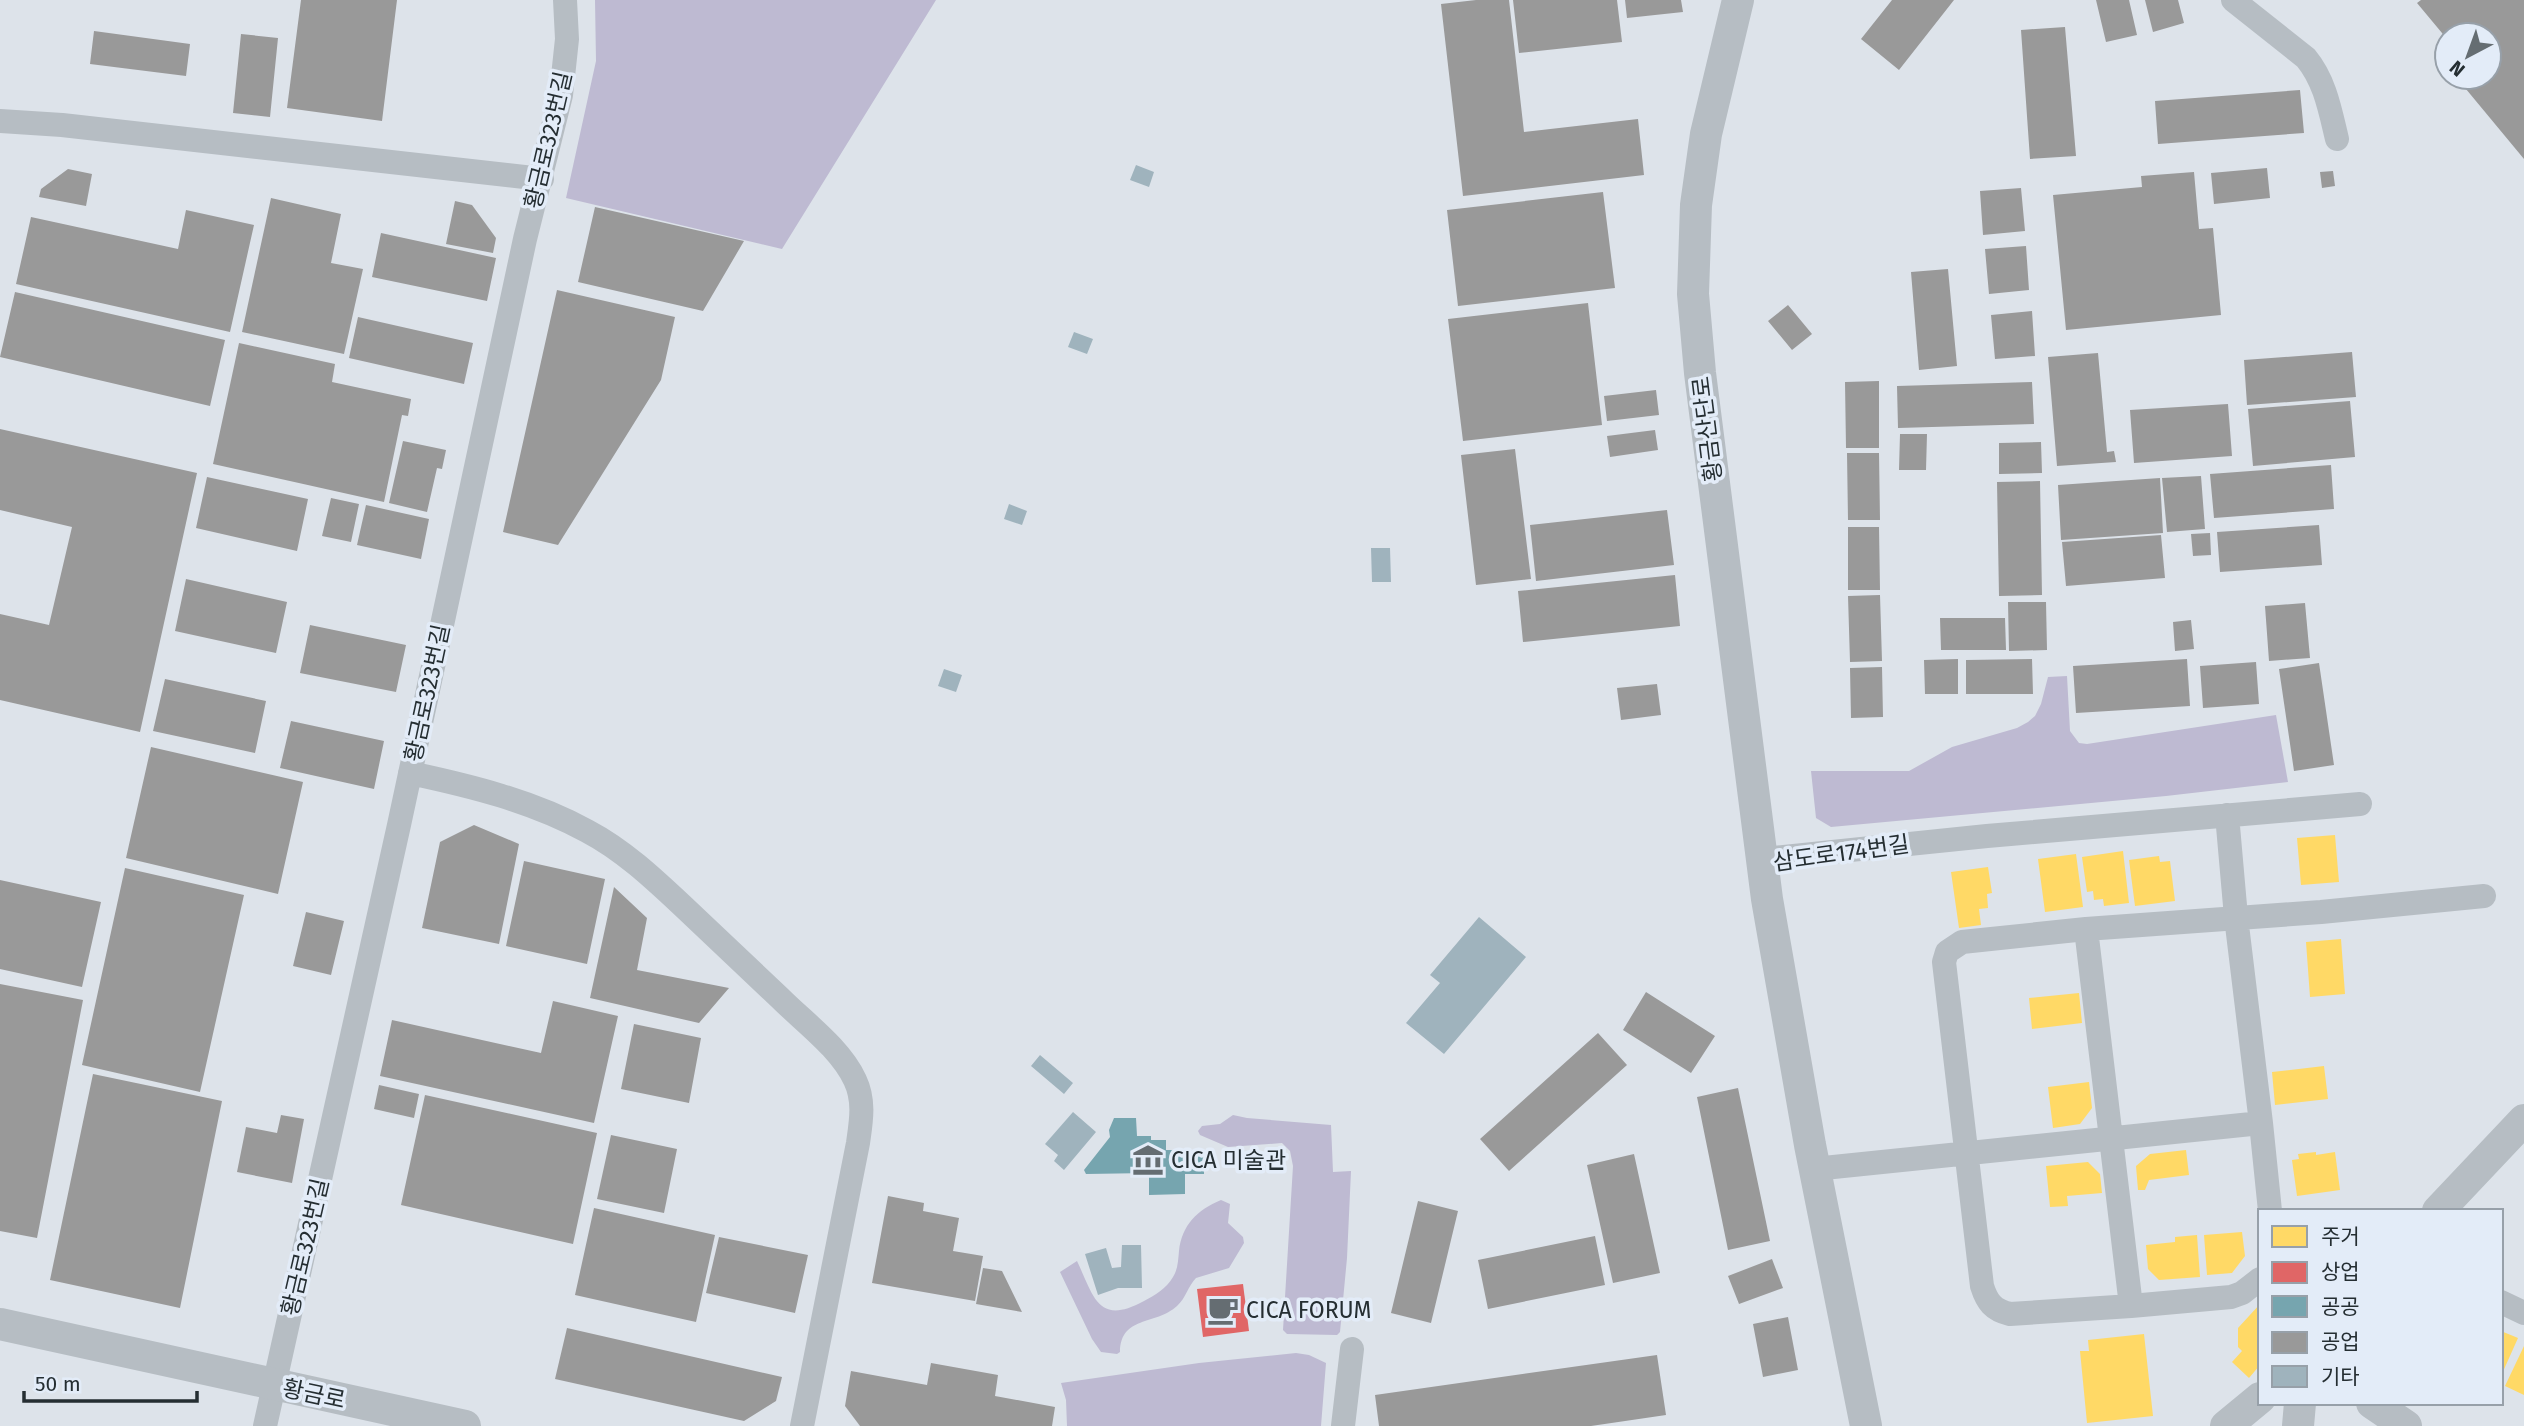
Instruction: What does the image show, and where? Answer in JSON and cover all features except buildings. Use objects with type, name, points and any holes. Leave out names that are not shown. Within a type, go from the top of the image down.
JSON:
[{"type":"street","name":"황금로323번길","points":[[265,1426],[525,239],[561,95],[566,67],[565,0]]},
{"type":"street","name":"황금산단로","points":[[1738,0],[1706,134],[1696,205],[1693,294],[1721,544],[1763,859]]},
{"type":"street","points":[[2233,0],[2312,65],[2329,105],[2337,139]]},
{"type":"street","points":[[0,121],[76,127],[542,179]]},
{"type":"street","points":[[410,773],[454,782],[520,801],[562,818],[608,843],[652,877],[761,980],[830,1047],[856,1081],[861,1100],[858,1143],[802,1426]]},
{"type":"street","name":"삼도로174번길","points":[[1866,1426],[1814,1169],[1767,899],[1763,859],[2360,803]]},
{"type":"street","points":[[2227,815],[2270,1209]]},
{"type":"street","points":[[2258,1281],[2242,1293],[2231,1297],[2010,1314],[1991,1306],[1982,1286],[1944,962],[1947,952],[1962,942],[2086,929],[2484,896]]},
{"type":"street","points":[[2086,929],[2131,1306]]},
{"type":"street","points":[[2440,1209],[2524,1119]]},
{"type":"street","points":[[1814,1169],[2261,1123]]},
{"type":"street","name":"황금로","points":[[0,1324],[465,1426]]},
{"type":"street","points":[[1343,1426],[1352,1349]]},
{"type":"street","points":[[2226,1426],[2258,1400]]},
{"type":"street","points":[[2298,1426],[2300,1405]]},
{"type":"street","points":[[2375,1405],[2406,1426]]},
{"type":"shaded area","points":[[595,0],[936,0],[782,249],[566,198],[596,61]]},
{"type":"shaded area","points":[[2067,676],[2070,731],[2079,743],[2087,744],[2276,715],[2288,782],[1831,827],[1816,818],[1811,771],[1909,771],[1952,747],[2017,728],[2028,722],[2035,716],[2041,704],[2048,677]]},
{"type":"shaded area","points":[[1233,1115],[1331,1125],[1333,1172],[1351,1171],[1347,1258],[1340,1332],[1337,1335],[1287,1334],[1283,1330],[1293,1166],[1290,1151],[1282,1143],[1228,1147],[1200,1135],[1198,1131],[1202,1126],[1220,1124]]},
{"type":"shaded area","points":[[1221,1200],[1230,1204],[1228,1223],[1243,1237],[1244,1243],[1229,1268],[1196,1278],[1177,1306],[1133,1326],[1126,1332],[1117,1354],[1101,1352],[1060,1272],[1077,1261],[1100,1304],[1107,1309],[1129,1308],[1167,1285],[1176,1271],[1183,1233],[1187,1226],[1198,1214]]},
{"type":"shaded area","points":[[1296,1353],[1309,1355],[1326,1363],[1321,1426],[1067,1426],[1066,1400],[1061,1383],[1199,1363]]},
{"type":"place","name":"CICA 미술관","points":[[1148,1160]]},
{"type":"place","name":"CICA FORUM","points":[[1223,1310]]}]
